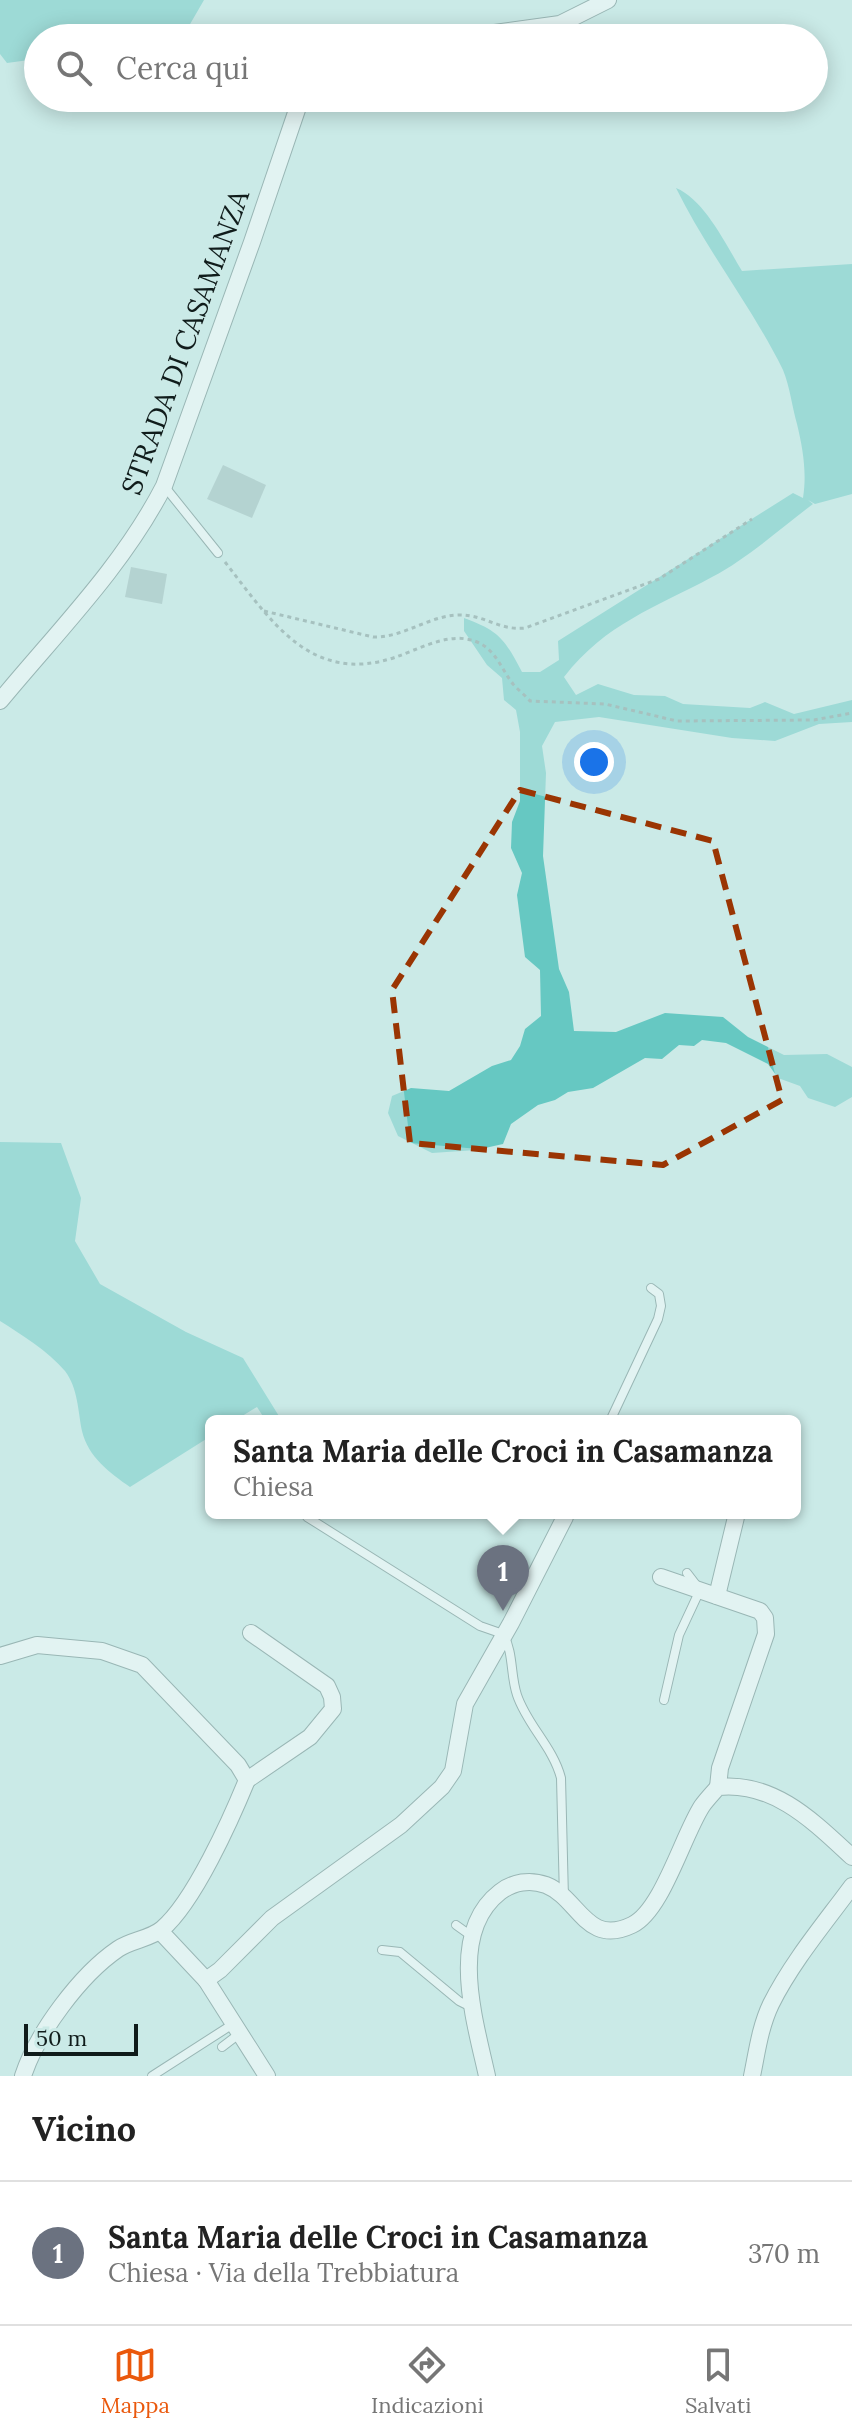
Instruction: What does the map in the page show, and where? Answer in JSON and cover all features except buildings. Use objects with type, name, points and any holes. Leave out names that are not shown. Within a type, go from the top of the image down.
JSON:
[{"type":"street","points":[[560,24],[608,0]]},
{"type":"street","name":"STRADA DI CASAMANZA","points":[[0,701],[117,560],[148,517],[164,486],[296,112]]},
{"type":"street","points":[[206,1980],[272,1918],[401,1825],[442,1787],[453,1771],[465,1704],[564,1519]]},
{"type":"street","points":[[717,1596],[736,1519]]},
{"type":"street","points":[[487,2076],[472,2007],[469,1953],[470,1935],[488,1901],[506,1888],[525,1881],[547,1886],[597,1927],[614,1932],[635,1924],[651,1909],[702,1806],[718,1787],[720,1768],[766,1634],[765,1618],[760,1611],[661,1577]]},
{"type":"street","points":[[23,2076],[27,2061],[55,2016],[85,1978],[119,1948],[160,1931],[180,1910],[230,1822],[247,1780],[310,1737],[333,1709],[327,1686],[251,1633]]},
{"type":"street","points":[[0,1656],[37,1645],[102,1651],[142,1665],[238,1765],[247,1780]]},
{"type":"street","points":[[718,1787],[738,1785],[757,1789],[805,1813],[852,1857]]},
{"type":"street","points":[[752,2076],[760,2032],[770,2005],[786,1977],[852,1886]]},
{"type":"street","points":[[160,1931],[206,1980],[267,2076]]},
{"type":"lane","points":[[164,486],[218,553]]},
{"type":"lane","points":[[613,1415],[658,1319],[661,1306],[659,1294],[651,1288]]},
{"type":"lane","points":[[310,1519],[480,1626],[503,1634],[510,1646],[516,1692],[525,1715],[557,1763],[561,1778],[564,1899]]},
{"type":"lane","points":[[664,1700],[679,1635],[700,1590],[687,1573]]},
{"type":"lane","points":[[456,1925],[470,1935]]},
{"type":"lane","points":[[382,1950],[400,1952],[459,2001],[472,2007]]},
{"type":"lane","points":[[222,2047],[236,2029]]},
{"type":"lane","points":[[152,2076],[236,2029]]},
{"type":"path","points":[[264,611],[373,637],[389,638],[432,621],[458,615],[490,620],[508,630],[525,628],[659,579],[752,519]]},
{"type":"path","points":[[218,553],[280,631],[314,656],[347,666],[380,663],[449,639],[467,639],[500,659],[512,683],[530,701],[605,704],[677,721],[783,721],[852,713]]},
{"type":"highlighted area","points":[[520,790],[713,841],[782,1100],[663,1165],[410,1143],[392,990]]},
{"type":"shaded area","points":[[0,0],[204,0],[190,24],[24,24],[24,61],[7,63],[0,54]]},
{"type":"shaded area","points":[[676,188],[687,194],[705,213],[742,271],[852,264],[852,494],[815,504],[808,500],[813,504],[751,552],[712,577],[614,630],[580,658],[564,677],[576,695],[598,684],[634,695],[665,696],[683,704],[750,708],[765,702],[794,714],[852,700],[852,722],[819,724],[775,741],[732,738],[599,717],[555,722],[542,746],[546,773],[543,856],[559,969],[569,992],[574,1031],[616,1032],[665,1013],[723,1017],[748,1037],[784,1055],[827,1054],[852,1067],[852,1097],[835,1107],[808,1098],[800,1086],[778,1078],[768,1064],[726,1043],[702,1040],[694,1046],[679,1045],[662,1059],[645,1058],[593,1088],[568,1092],[538,1105],[511,1124],[503,1144],[476,1150],[432,1153],[398,1136],[388,1113],[392,1096],[411,1088],[449,1091],[492,1066],[511,1060],[520,1046],[525,1029],[541,1016],[540,970],[525,957],[517,895],[522,873],[511,848],[512,822],[520,801],[520,732],[516,710],[504,700],[502,678],[487,665],[464,631],[464,618],[494,632],[511,652],[522,672],[540,672],[559,660],[558,641],[793,493],[803,498],[803,452],[783,370]]},
{"type":"shaded area","points":[[0,1142],[61,1143],[81,1198],[75,1241],[100,1284],[186,1332],[243,1358],[278,1415],[262,1415],[257,1407],[244,1415],[205,1415],[205,1440],[130,1487],[101,1464],[89,1449],[82,1431],[75,1392],[65,1371],[43,1350],[0,1321]]},
{"type":"place","name":"Santa Maria delle Croci in Casamanza","points":[[503,1611]]}]
